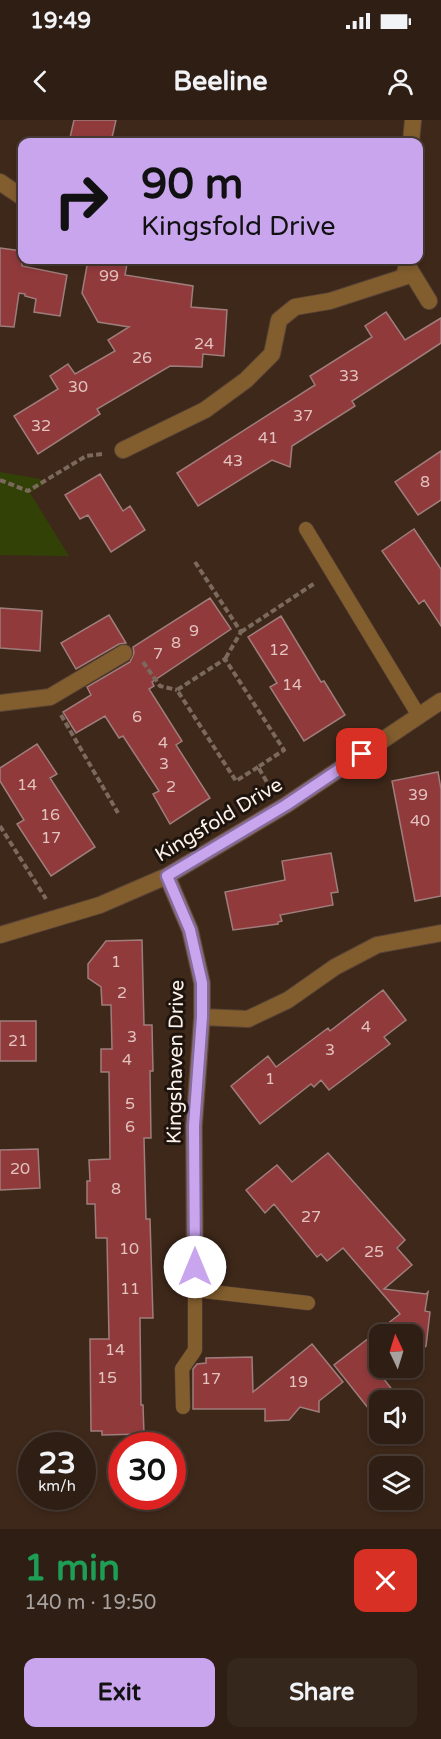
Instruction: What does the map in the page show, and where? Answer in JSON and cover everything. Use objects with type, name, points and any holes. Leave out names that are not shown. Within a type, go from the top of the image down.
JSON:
[{"type":"street","points":[[411,138],[413,120]]},
{"type":"street","points":[[0,182],[18,194]]},
{"type":"street","points":[[123,450],[205,410],[246,380],[272,354],[279,320],[295,307],[330,301],[404,277],[407,264]]},
{"type":"street","points":[[409,264],[429,301]]},
{"type":"street","points":[[0,703],[50,697],[124,652]]},
{"type":"street","name":"Kingsfold Drive","points":[[0,935],[100,905],[167,876],[282,808],[441,701]]},
{"type":"street","name":"Kingshaven Drive","points":[[167,876],[190,930],[202,983],[202,1017],[194,1126],[195,1290]]},
{"type":"street","points":[[202,1017],[248,1019],[288,1000],[335,967],[377,945],[441,933]]},
{"type":"lane","points":[[306,529],[418,716]]},
{"type":"lane","points":[[183,1407],[182,1369],[195,1350],[195,1290],[308,1303]]},
{"type":"path","points":[[0,480],[28,490],[86,456],[123,450]]},
{"type":"path","points":[[195,562],[241,632]]},
{"type":"path","points":[[177,690],[225,659],[241,632],[333,571]]},
{"type":"path","points":[[124,652],[135,650],[160,686],[177,690],[236,781],[284,750],[225,659]]},
{"type":"path","points":[[50,697],[118,813]]},
{"type":"path","points":[[258,767],[282,808]]},
{"type":"path","points":[[0,826],[58,918]]},
{"type":"green space","points":[[0,472],[40,479],[44,484],[30,493],[69,556],[0,555]]},
{"type":"building","points":[[74,120],[116,120],[112,138],[70,138]]},
{"type":"building","points":[[0,248],[18,250],[18,264],[22,266],[67,275],[60,316],[34,312],[36,299],[19,293],[14,327],[0,326]]},
{"type":"building","points":[[87,264],[127,264],[125,275],[193,286],[191,307],[227,310],[224,356],[203,354],[202,367],[170,366],[97,409],[100,414],[38,454],[14,416],[58,389],[50,376],[68,364],[75,374],[115,351],[108,340],[129,327],[98,322],[82,293]]},
{"type":"building","points":[[386,312],[405,340],[441,318],[441,343],[352,401],[355,406],[292,446],[290,467],[272,460],[198,506],[177,473],[315,385],[310,376],[372,337],[365,326]]},
{"type":"building","points":[[441,451],[441,500],[418,515],[395,482]]},
{"type":"building","points":[[100,474],[123,511],[130,506],[145,530],[111,552],[88,515],[80,519],[65,495]]},
{"type":"building","points":[[414,529],[441,569],[441,626],[424,600],[419,604],[382,551]]},
{"type":"building","points":[[210,598],[231,629],[152,682],[154,686],[149,689],[182,741],[176,745],[210,798],[170,824],[153,794],[159,791],[123,736],[119,738],[105,716],[76,733],[63,712],[91,695],[87,687],[130,662],[134,653],[133,647]]},
{"type":"building","points":[[0,608],[42,611],[40,651],[0,648]]},
{"type":"building","points":[[109,615],[126,643],[119,644],[76,669],[61,643]]},
{"type":"building","points":[[281,616],[321,682],[324,681],[345,715],[304,741],[270,687],[277,683],[248,637]]},
{"type":"building","points":[[37,744],[57,774],[50,778],[95,847],[51,876],[17,824],[24,820],[0,781],[0,768]]},
{"type":"building","points":[[438,772],[441,789],[441,896],[415,901],[392,781]]},
{"type":"building","points":[[331,853],[338,892],[331,893],[333,905],[280,915],[282,921],[278,924],[233,930],[225,892],[285,880],[282,861]]},
{"type":"building","points":[[142,940],[144,1025],[152,1025],[151,1138],[144,1138],[146,1219],[150,1219],[153,1318],[140,1318],[141,1405],[143,1405],[144,1432],[108,1432],[108,1435],[102,1435],[102,1431],[91,1431],[90,1339],[109,1339],[107,1238],[96,1238],[95,1204],[87,1204],[87,1181],[90,1181],[89,1160],[110,1159],[109,1072],[101,1072],[101,1049],[112,1049],[111,1005],[102,1005],[101,987],[88,978],[88,964],[106,941]]},
{"type":"building","points":[[383,990],[406,1020],[384,1037],[390,1044],[329,1090],[321,1080],[314,1087],[311,1084],[260,1124],[231,1086],[268,1056],[276,1067],[328,1028],[330,1031]]},
{"type":"building","points":[[0,1021],[36,1021],[36,1061],[0,1061]]},
{"type":"building","points":[[38,1149],[40,1188],[0,1190],[0,1150]]},
{"type":"building","points":[[328,1153],[405,1240],[397,1248],[412,1265],[384,1289],[426,1294],[428,1292],[425,1311],[430,1312],[426,1346],[423,1348],[423,1324],[387,1324],[400,1314],[343,1248],[327,1261],[321,1254],[317,1257],[274,1204],[265,1213],[246,1190],[277,1165],[292,1182]]},
{"type":"building","points":[[369,1338],[369,1378],[383,1378],[392,1390],[369,1390],[369,1409],[334,1365]]},
{"type":"building","points":[[312,1344],[343,1382],[319,1401],[319,1412],[300,1407],[289,1420],[265,1421],[265,1409],[193,1409],[193,1369],[197,1364],[206,1363],[206,1358],[252,1357],[253,1392]]},
{"type":"route","points":[[195,1267],[194,1126],[202,1017],[202,983],[190,930],[167,876],[286,805],[362,754]]}]
